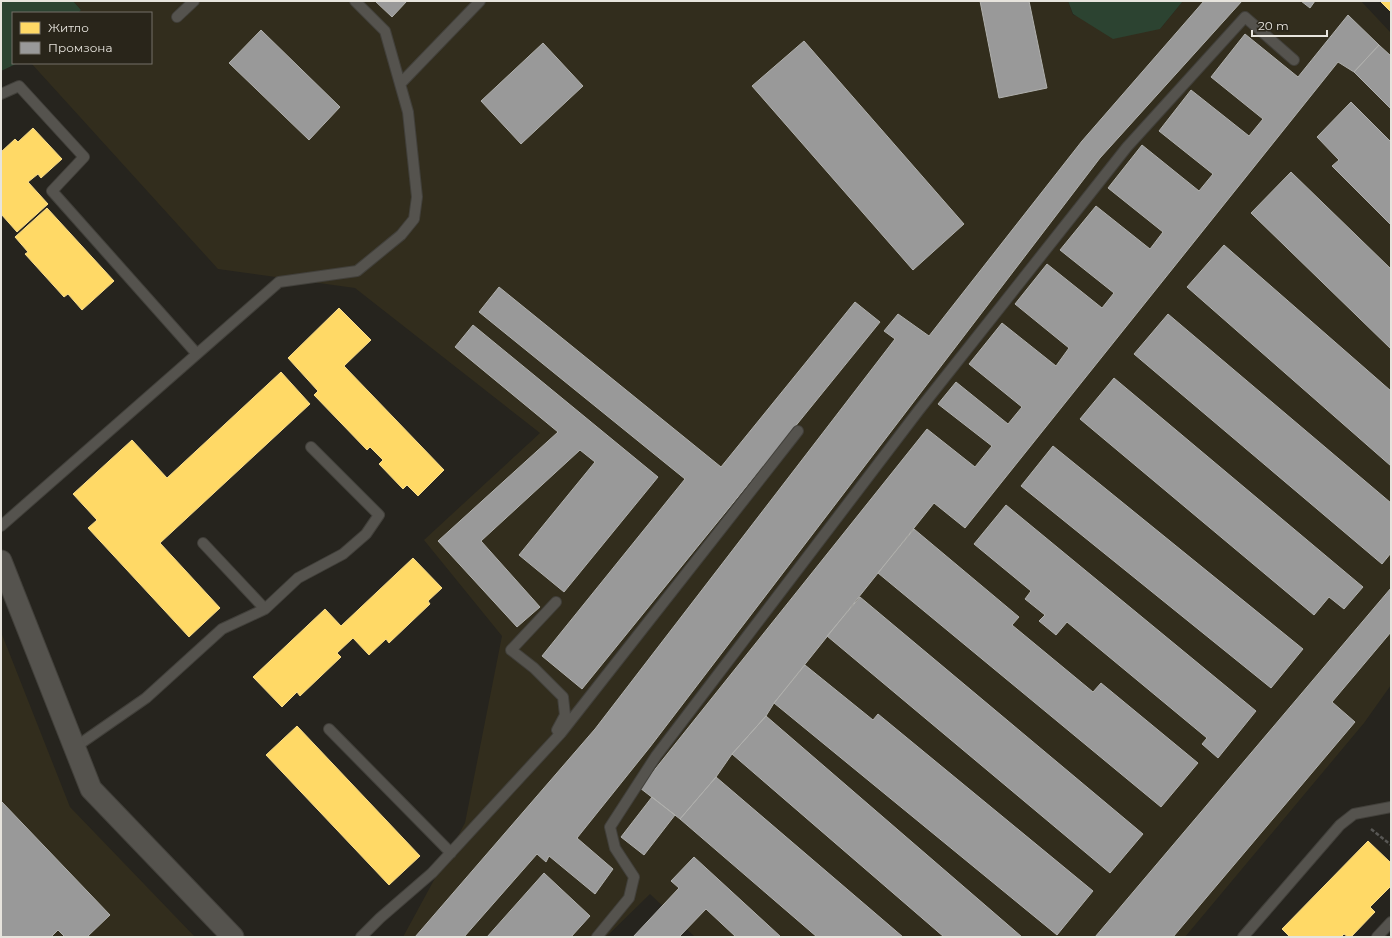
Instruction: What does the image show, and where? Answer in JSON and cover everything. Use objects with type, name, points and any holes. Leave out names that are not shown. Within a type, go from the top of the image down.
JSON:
[{"type":"street","points":[[1,562],[91,789],[233,937]]},
{"type":"lane","points":[[176,17],[194,1]]},
{"type":"lane","points":[[1,526],[279,282],[357,271],[402,235],[414,219],[417,197],[408,112],[385,31],[355,1]]},
{"type":"lane","points":[[400,84],[480,1]]},
{"type":"lane","points":[[597,937],[629,898],[634,877],[615,848],[610,827],[656,756],[919,410],[1122,153],[1245,17],[1294,60]]},
{"type":"lane","points":[[1,94],[19,86],[84,157],[52,191],[197,354]]},
{"type":"lane","points":[[361,937],[380,918],[432,873],[571,720],[798,431]]},
{"type":"lane","points":[[74,748],[146,698],[222,629],[265,609],[298,578],[343,554],[366,534],[379,515],[311,447]]},
{"type":"lane","points":[[203,543],[265,609]]},
{"type":"lane","points":[[548,746],[565,715],[563,697],[534,668],[511,650],[556,602]]},
{"type":"lane","points":[[329,728],[451,853]]},
{"type":"lane","points":[[1243,937],[1340,825],[1354,814],[1391,806]]},
{"type":"lane","points":[[1376,937],[1391,922]]},
{"type":"shaded area","points":[[73,1],[1068,1],[1073,15],[1160,29],[1183,1],[1361,1],[1391,33],[1391,685],[1364,723],[1185,937],[695,937],[650,894],[606,937],[403,937],[465,823],[502,636],[424,540],[540,433],[355,288],[218,269],[32,64],[152,64],[152,12],[79,12],[81,10]]},
{"type":"shaded area","points":[[1,632],[70,807],[195,937],[1,937]]},
{"type":"green space","points":[[1,1],[73,1],[81,10],[79,12],[12,12],[12,64],[16,64],[1,71]]},
{"type":"green space","points":[[1068,1],[1183,1],[1160,29],[1113,39],[1073,14]]},
{"type":"building: Житло","points":[[1380,1],[1391,1],[1391,12]]},
{"type":"building: Житло","points":[[33,128],[62,159],[41,178],[38,174],[28,182],[48,204],[17,232],[1,214],[1,152],[15,139],[18,142]]},
{"type":"building: Житло","points":[[47,208],[114,281],[82,310],[68,294],[64,297],[25,254],[28,252],[15,237]]},
{"type":"building: Житло","points":[[339,308],[371,340],[344,366],[444,470],[418,496],[407,485],[403,489],[379,464],[383,460],[370,447],[367,450],[314,395],[318,391],[288,358]]},
{"type":"building: Житло","points":[[281,372],[310,404],[160,543],[220,608],[189,637],[88,528],[97,520],[73,494],[132,440],[167,478]]},
{"type":"building: Житло","points":[[413,558],[442,588],[428,601],[430,604],[389,643],[386,639],[369,655],[353,638],[337,653],[341,657],[300,696],[297,692],[282,707],[253,677],[325,609],[341,626]]},
{"type":"building: Житло","points":[[297,726],[420,856],[389,885],[266,755]]},
{"type":"building: Житло","points":[[1368,841],[1391,863],[1391,886],[1370,907],[1375,912],[1351,937],[1344,934],[1341,937],[1290,937],[1282,929]]},
{"type":"building: Промзона","points":[[375,1],[407,1],[392,17]]},
{"type":"building: Промзона","points":[[980,1],[1029,1],[1047,88],[999,98]]},
{"type":"building: Промзона","points":[[1204,1],[1242,1],[1100,158],[650,747],[577,838],[613,869],[595,894],[549,856],[546,862],[537,854],[464,937],[415,937],[595,729],[895,339],[884,331],[898,314],[929,336],[1082,141]]},
{"type":"building: Промзона","points":[[1301,1],[1315,1],[1310,8]]},
{"type":"building: Промзона","points":[[1348,15],[1379,45],[1354,72],[1338,62],[965,528],[934,503],[774,703],[766,716],[732,754],[716,777],[680,819],[640,788],[927,429],[975,467],[992,446],[938,404],[956,382],[1008,424],[1022,407],[969,364],[1002,323],[1056,366],[1069,348],[1015,304],[1047,264],[1102,308],[1114,293],[1060,250],[1096,206],[1150,249],[1163,232],[1108,188],[1142,145],[1199,191],[1213,174],[1159,131],[1191,90],[1249,136],[1263,119],[1211,77],[1245,34],[1298,77]]},
{"type":"building: Промзона","points":[[261,30],[340,107],[309,140],[229,63]]},
{"type":"building: Промзона","points":[[804,41],[964,224],[913,270],[752,86]]},
{"type":"building: Промзона","points":[[543,43],[583,86],[521,144],[481,101]]},
{"type":"building: Промзона","points":[[1379,45],[1391,56],[1391,109],[1354,72]]},
{"type":"building: Промзона","points":[[1351,102],[1391,142],[1391,225],[1332,166],[1339,160],[1317,137]]},
{"type":"building: Промзона","points":[[1291,172],[1391,269],[1391,349],[1251,213]]},
{"type":"building: Промзона","points":[[1224,245],[1391,391],[1391,466],[1187,287]]},
{"type":"building: Промзона","points":[[499,287],[721,467],[855,302],[880,322],[582,689],[542,656],[685,479],[479,312]]},
{"type":"building: Промзона","points":[[1168,314],[1391,503],[1391,553],[1382,564],[1134,354]]},
{"type":"building: Промзона","points":[[473,325],[658,477],[564,592],[519,555],[595,462],[580,450],[481,541],[540,607],[517,627],[438,541],[558,432],[455,347]]},
{"type":"building: Промзона","points":[[1114,378],[1363,587],[1344,609],[1329,597],[1314,615],[1080,419]]},
{"type":"building: Промзона","points":[[1053,446],[1303,649],[1271,688],[1021,486]]},
{"type":"building: Промзона","points":[[1006,505],[1256,711],[1218,758],[1202,744],[1207,738],[1067,622],[1056,635],[1039,621],[1045,615],[1025,599],[1031,591],[974,544]]},
{"type":"building: Промзона","points":[[914,529],[1019,617],[1012,625],[1093,692],[1101,683],[1198,763],[1161,807],[878,573]]},
{"type":"building: Промзона","points":[[1391,588],[1391,632],[1332,702],[1355,722],[1173,937],[1095,937]]},
{"type":"building: Промзона","points":[[860,597],[1143,834],[1110,873],[827,636]]},
{"type":"building: Промзона","points":[[805,665],[873,720],[878,714],[1093,891],[1057,935],[774,703]]},
{"type":"building: Промзона","points":[[766,716],[1022,937],[944,937],[732,754]]},
{"type":"building: Промзона","points":[[716,777],[903,937],[817,937],[680,819]]},
{"type":"building: Промзона","points":[[652,797],[675,815],[644,855],[621,837]]},
{"type":"building: Промзона","points":[[1,801],[110,915],[87,937],[65,937],[58,930],[51,937],[1,937]]},
{"type":"building: Промзона","points":[[694,857],[781,937],[736,937],[706,909],[679,937],[633,937],[679,888],[671,881]]},
{"type":"building: Промзона","points":[[544,873],[590,916],[571,937],[487,937]]}]
